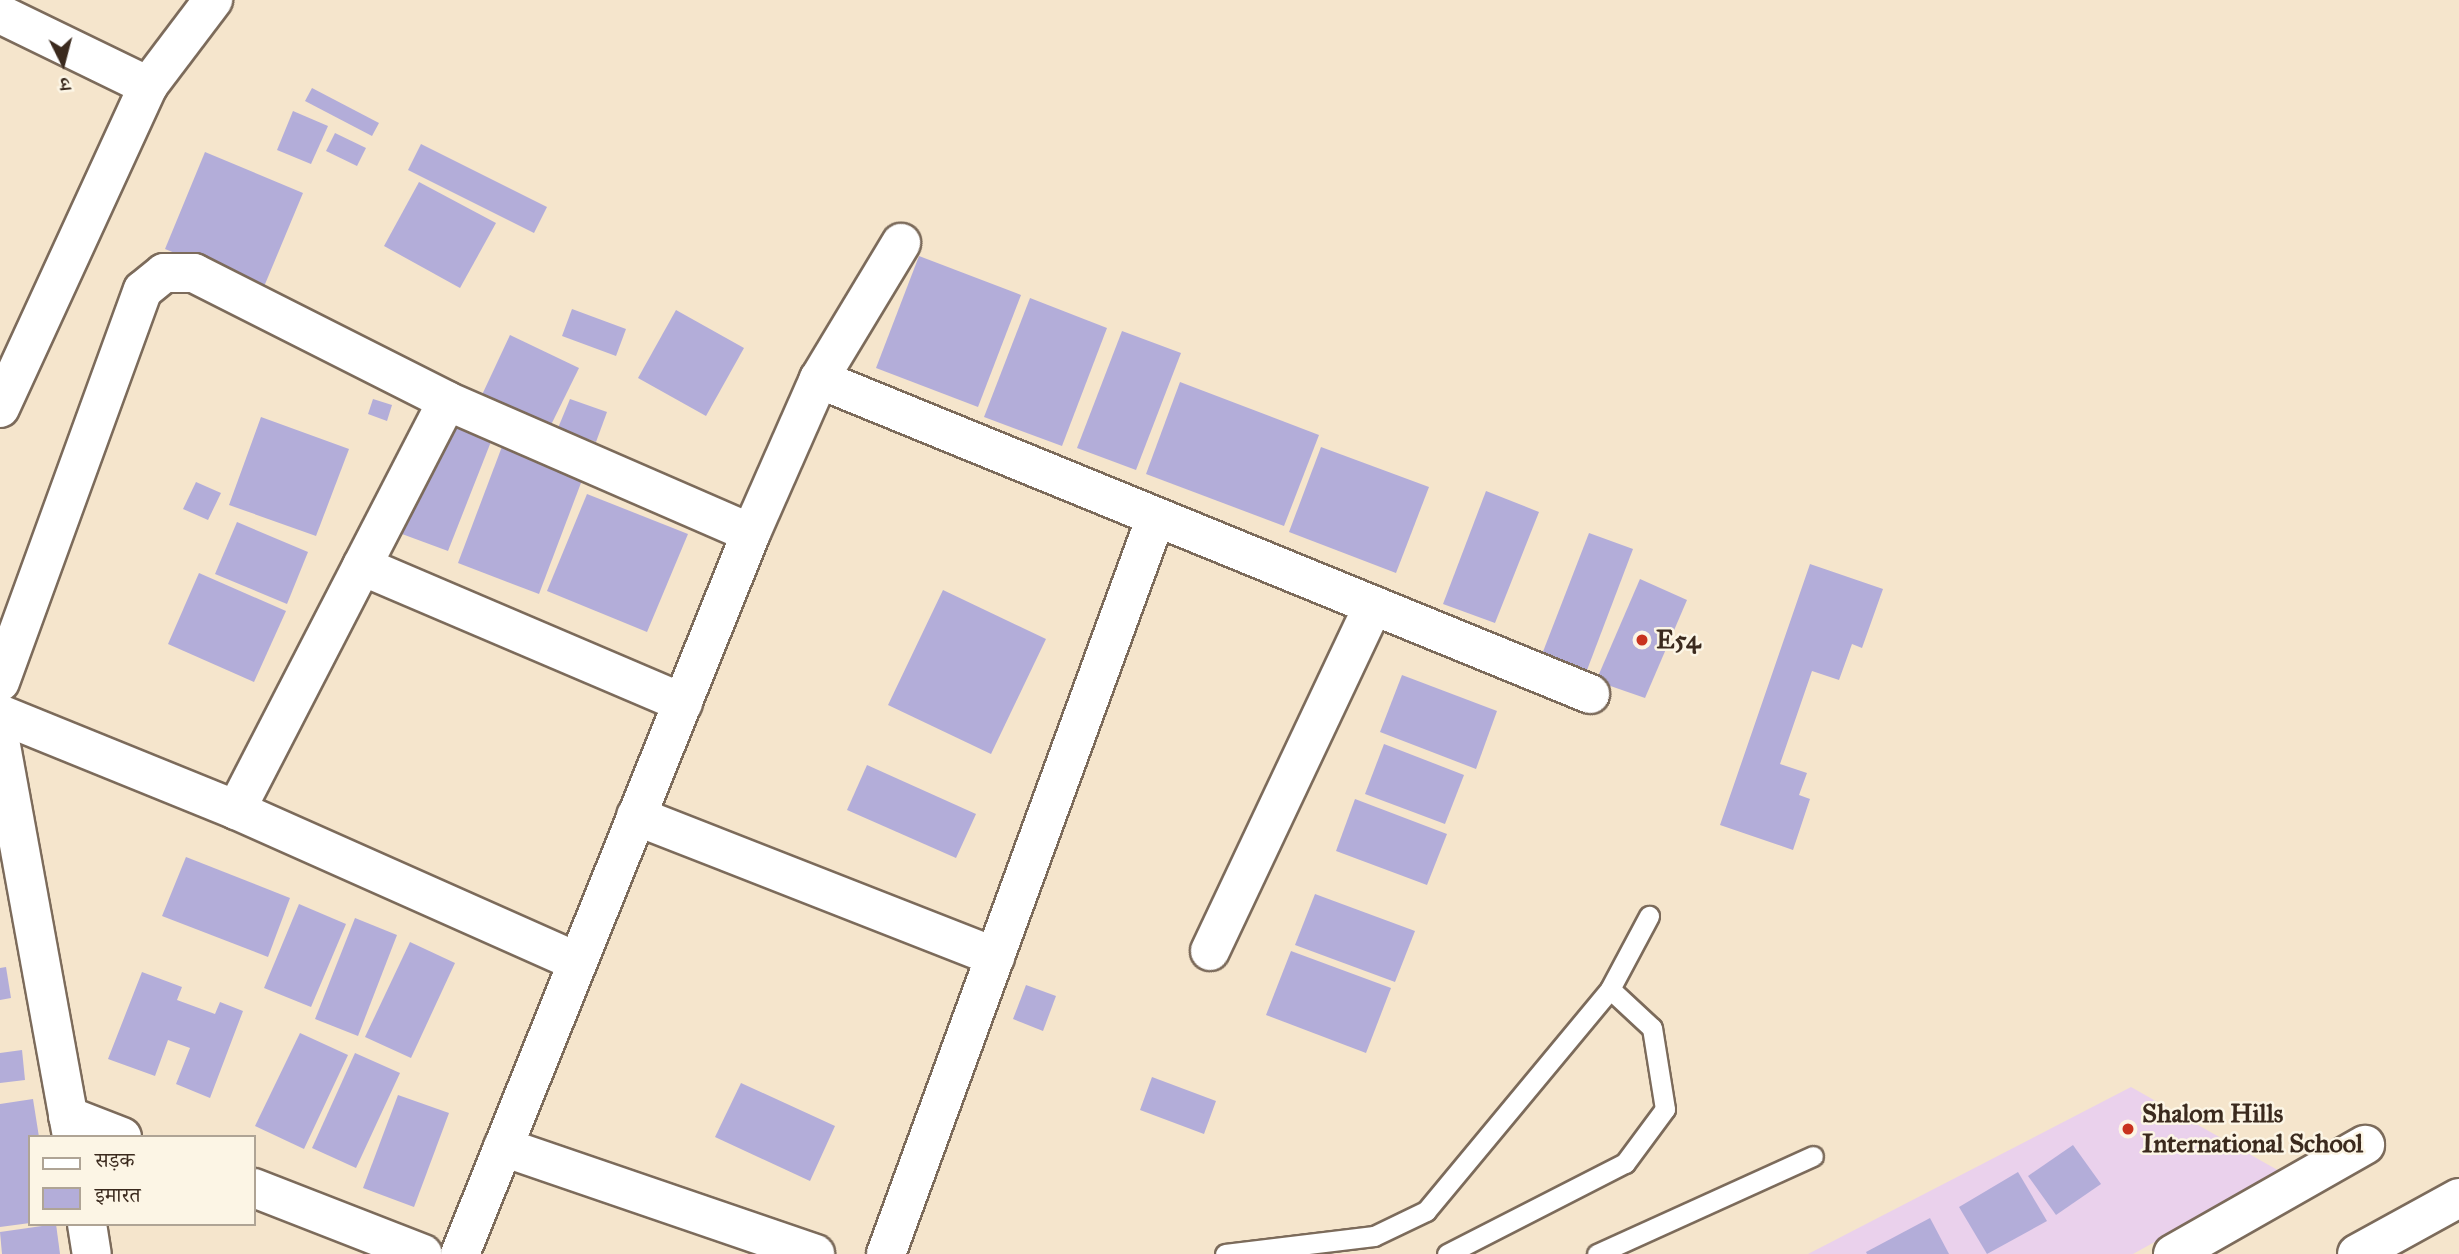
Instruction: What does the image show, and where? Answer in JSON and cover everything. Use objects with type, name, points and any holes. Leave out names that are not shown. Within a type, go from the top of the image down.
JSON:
[{"type":"street","points":[[0,408],[148,86],[213,0]]},
{"type":"street","points":[[0,14],[148,86]]},
{"type":"street","points":[[460,1254],[751,533],[819,379],[901,243]]},
{"type":"street","points":[[0,682],[143,290],[163,272],[194,273],[447,401],[751,533]]},
{"type":"street","points":[[819,379],[1590,695]]},
{"type":"street","points":[[236,810],[447,401]]},
{"type":"street","points":[[886,1254],[1156,517]]},
{"type":"street","points":[[362,566],[682,703]]},
{"type":"street","points":[[1210,951],[1373,606]]},
{"type":"street","points":[[0,713],[236,810],[577,962]]},
{"type":"street","points":[[0,740],[70,1126],[113,1135]]},
{"type":"street","points":[[636,816],[995,957]]},
{"type":"street","points":[[2173,1254],[2365,1145]]},
{"type":"street","points":[[503,1147],[815,1254]]},
{"type":"street","points":[[256,1189],[423,1254]]},
{"type":"street","points":[[2357,1254],[2459,1198]]},
{"type":"street","points":[[87,1226],[92,1254]]},
{"type":"lane","points":[[1225,1254],[1374,1236],[1426,1211],[1610,989],[1649,916]]},
{"type":"lane","points":[[1447,1254],[1625,1163],[1665,1109],[1652,1028],[1610,989]]},
{"type":"lane","points":[[1597,1254],[1813,1156]]},
{"type":"shaded area","name":"Shalom Hills International School","points":[[2131,1087],[2281,1172],[2133,1254],[1808,1254]]},
{"type":"building","points":[[312,88],[379,123],[372,136],[305,101]]},
{"type":"building","points":[[293,111],[328,126],[311,164],[277,150]]},
{"type":"building","points":[[335,133],[366,148],[357,166],[326,151]]},
{"type":"building","points":[[421,144],[547,207],[534,233],[408,170]]},
{"type":"building","points":[[205,152],[303,193],[263,289],[165,249]]},
{"type":"building","points":[[419,182],[496,223],[460,288],[384,246]]},
{"type":"building","points":[[919,256],[1021,295],[978,407],[876,368]]},
{"type":"building","points":[[1030,298],[1107,328],[1062,446],[984,417]]},
{"type":"building","points":[[572,309],[626,329],[616,356],[562,336]]},
{"type":"building","points":[[676,310],[744,348],[706,416],[638,378]]},
{"type":"building","points":[[1122,331],[1181,353],[1136,470],[1077,448]]},
{"type":"building","points":[[510,335],[579,368],[549,429],[481,397]]},
{"type":"building","points":[[1180,382],[1319,435],[1284,526],[1146,474]]},
{"type":"building","points":[[373,399],[392,405],[387,421],[368,414]]},
{"type":"building","points":[[570,399],[607,412],[596,442],[558,428]]},
{"type":"building","points":[[449,416],[494,434],[448,551],[402,534]]},
{"type":"building","points":[[261,417],[349,449],[316,536],[229,505]]},
{"type":"building","points":[[506,436],[587,467],[539,594],[458,563]]},
{"type":"building","points":[[1321,447],[1429,487],[1396,573],[1289,532]]},
{"type":"building","points":[[196,482],[221,493],[208,520],[183,509]]},
{"type":"building","points":[[1486,491],[1539,512],[1495,623],[1443,604]]},
{"type":"building","points":[[587,494],[688,534],[647,632],[547,591]]},
{"type":"building","points":[[237,522],[308,552],[287,604],[215,574]]},
{"type":"building","points":[[1589,533],[1633,549],[1584,678],[1539,662]]},
{"type":"building","points":[[1810,564],[1883,589],[1862,648],[1852,644],[1839,680],[1812,671],[1780,764],[1807,773],[1799,795],[1810,799],[1793,850],[1720,825]]},
{"type":"building","points":[[199,573],[286,611],[254,682],[168,644]]},
{"type":"building","name":"E54","points":[[1640,579],[1687,600],[1645,698],[1596,681]]},
{"type":"building","points":[[943,590],[1046,639],[991,754],[888,705]]},
{"type":"building","points":[[1402,675],[1497,711],[1476,769],[1380,732]]},
{"type":"building","points":[[1384,744],[1464,775],[1445,824],[1365,794]]},
{"type":"building","points":[[867,765],[976,814],[956,858],[847,810]]},
{"type":"building","points":[[1355,799],[1447,834],[1427,885],[1336,851]]},
{"type":"building","points":[[186,857],[290,898],[268,957],[162,916]]},
{"type":"building","points":[[1315,894],[1415,931],[1395,982],[1295,945]]},
{"type":"building","points":[[299,904],[346,924],[311,1007],[264,988]]},
{"type":"building","points":[[355,918],[397,935],[358,1036],[315,1019]]},
{"type":"building","points":[[410,942],[455,963],[411,1058],[365,1037]]},
{"type":"building","points":[[1291,951],[1391,988],[1366,1053],[1266,1015]]},
{"type":"building","points":[[6,967],[11,998],[0,1000],[0,968]]},
{"type":"building","points":[[142,972],[182,987],[177,1000],[215,1014],[220,1002],[243,1011],[210,1098],[176,1084],[190,1048],[168,1040],[155,1076],[108,1059]]},
{"type":"building","points":[[1026,985],[1056,996],[1043,1031],[1013,1019]]},
{"type":"building","points":[[300,1033],[348,1055],[304,1149],[255,1126]]},
{"type":"building","points":[[22,1050],[25,1080],[0,1083],[0,1053]]},
{"type":"building","points":[[355,1053],[400,1073],[356,1168],[312,1148]]},
{"type":"building","points":[[1152,1077],[1216,1101],[1204,1134],[1140,1110]]},
{"type":"building","points":[[741,1083],[835,1126],[810,1181],[715,1137]]},
{"type":"building","points":[[398,1095],[449,1113],[414,1207],[363,1188]]},
{"type":"building","points":[[33,1099],[39,1135],[28,1135],[28,1223],[0,1227],[0,1104]]},
{"type":"building","points":[[2073,1145],[2101,1184],[2056,1215],[2028,1176]]},
{"type":"building","points":[[2018,1172],[2047,1221],[1987,1254],[1959,1207]]},
{"type":"building","points":[[1930,1218],[1949,1254],[1867,1254],[1866,1252]]},
{"type":"building","points":[[56,1226],[60,1254],[2,1254],[0,1232]]},
{"type":"place","name":"E54","points":[[1642,640]]},
{"type":"place","name":"Shalom Hills International School","points":[[2128,1129]]}]
